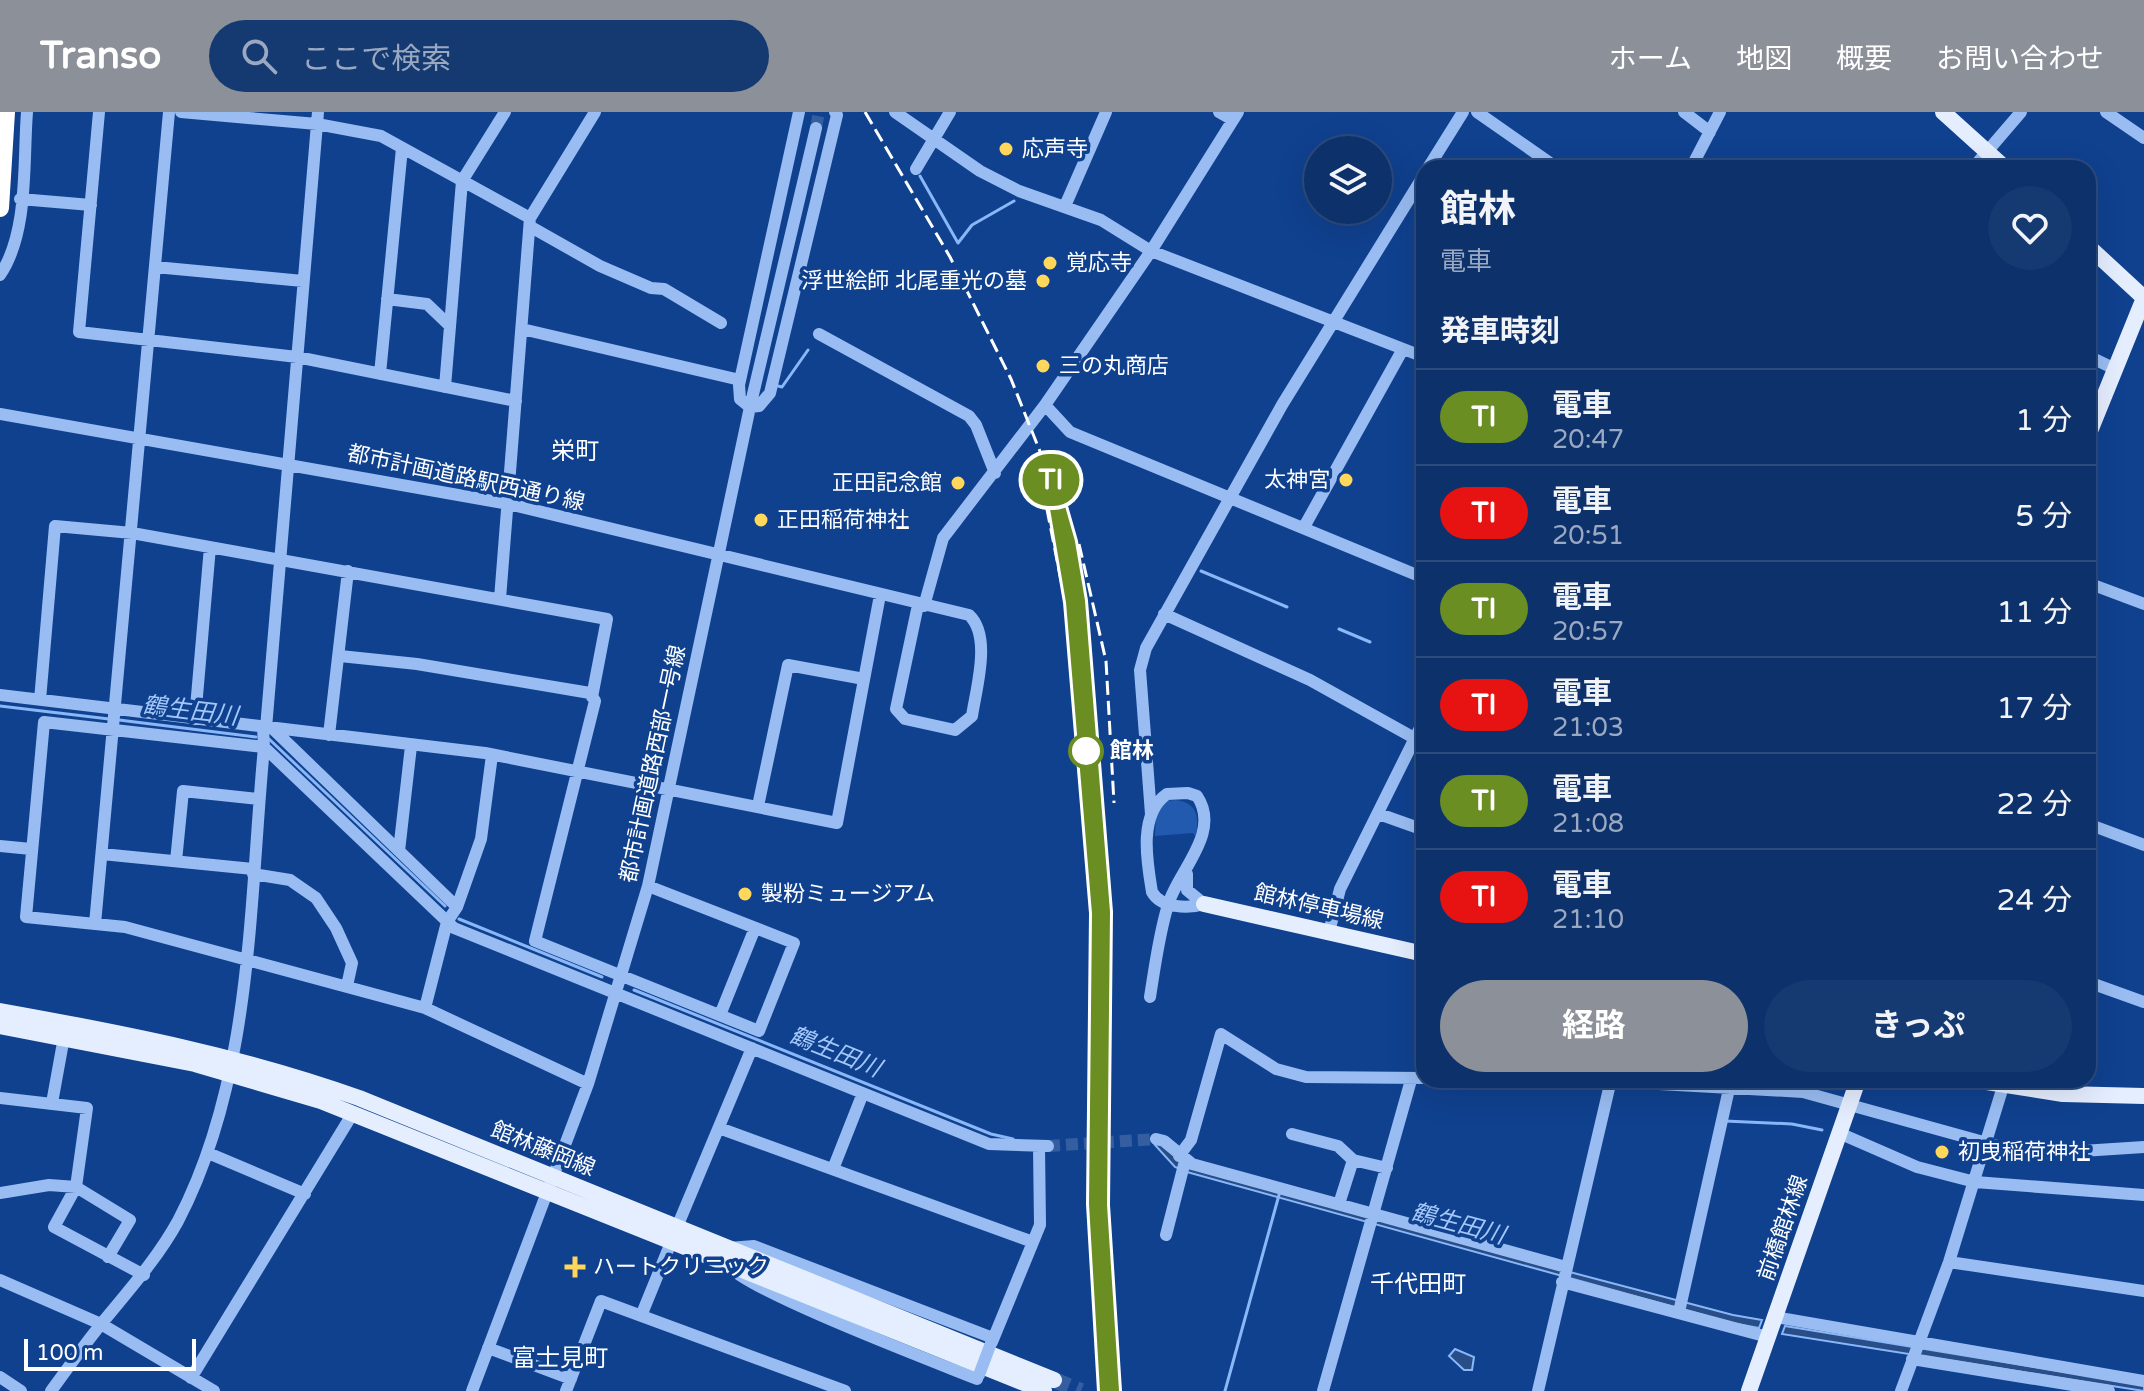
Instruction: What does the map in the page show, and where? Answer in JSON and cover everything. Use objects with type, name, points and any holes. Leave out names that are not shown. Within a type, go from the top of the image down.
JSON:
[{"type":"highway","points":[[0,208],[6,112]]},
{"type":"main road","points":[[1943,112],[1997,160]]},
{"type":"main road","points":[[2096,253],[2144,298],[2096,416]]},
{"type":"main road","name":"館林停車場線","points":[[1204,904],[1416,952]]},
{"type":"main road","name":"館林藤岡線","points":[[0,1011],[359,1098],[550,1184]]},
{"type":"main road","name":"館林藤岡線","points":[[0,1026],[231,1065],[550,1184],[1049,1385]]},
{"type":"main road","name":"前橋館林線","points":[[1749,1391],[1855,1088]]},
{"type":"main road","points":[[2031,1088],[2063,1094],[2144,1096]]},
{"type":"street","points":[[0,275],[10,260],[20,199],[27,112]]},
{"type":"street","points":[[99,112],[79,332],[297,357],[516,401]]},
{"type":"street","points":[[95,924],[169,112]]},
{"type":"street","points":[[181,112],[317,118],[381,136],[462,181],[600,266],[651,288],[664,289],[721,323]]},
{"type":"street","points":[[445,387],[462,181],[505,112]]},
{"type":"street","points":[[799,112],[740,380],[738,393],[750,407],[759,406],[770,393],[837,115],[835,112]]},
{"type":"street","points":[[895,112],[980,171],[1019,191],[1101,220],[1151,251],[1416,354]]},
{"type":"street","points":[[916,169],[950,112]]},
{"type":"street","points":[[1065,206],[1106,112]]},
{"type":"street","points":[[921,605],[969,615],[977,625],[980,663],[972,716],[955,730],[905,719],[896,709],[921,605],[943,538],[1045,405],[1151,251],[1236,116],[1219,112]]},
{"type":"street","points":[[1433,160],[1463,112]]},
{"type":"street","points":[[1477,112],[1546,160]]},
{"type":"street","points":[[1684,112],[1710,132]]},
{"type":"street","points":[[1695,160],[1720,112]]},
{"type":"street","points":[[1980,160],[2021,112]]},
{"type":"street","points":[[2106,112],[2144,138]]},
{"type":"street","points":[[500,599],[530,223],[593,113]]},
{"type":"street","points":[[51,1391],[101,1324],[144,1275],[176,1223],[208,1153],[231,1065],[245,960],[267,728],[317,118]]},
{"type":"street","name":"都市計画道路西部一号線","points":[[472,1391],[588,1084],[648,886],[750,407],[816,128]]},
{"type":"street","points":[[380,374],[402,148]]},
{"type":"street","points":[[1204,904],[1195,907],[1168,904],[1158,900],[1152,892],[1147,833],[1151,814],[1142,660],[1228,498],[1416,188]]},
{"type":"street","points":[[20,199],[91,205]]},
{"type":"street","points":[[155,267],[303,281]]},
{"type":"street","points":[[387,299],[427,304],[450,326]]},
{"type":"street","points":[[522,329],[740,380]]},
{"type":"street","points":[[819,334],[969,416],[976,425],[995,473]]},
{"type":"street","points":[[1304,527],[1403,349]]},
{"type":"street","points":[[2096,360],[2115,369]]},
{"type":"street","points":[[1045,405],[1070,432],[1416,575]]},
{"type":"street","name":"都市計画道路駅西通り線","points":[[0,414],[509,504],[921,605]]},
{"type":"street","points":[[40,700],[55,526],[132,533],[607,619],[592,697]]},
{"type":"street","points":[[195,719],[210,547]]},
{"type":"street","points":[[329,735],[348,571]]},
{"type":"street","points":[[2096,586],[2144,604]]},
{"type":"street","points":[[0,695],[492,755],[837,823],[880,595]]},
{"type":"street","points":[[1164,614],[1310,680],[1416,739],[1340,889],[1329,932]]},
{"type":"street","points":[[340,656],[417,664],[590,693],[595,701],[535,941],[759,1031],[794,943],[648,886]]},
{"type":"street","points":[[758,806],[788,665],[864,679]]},
{"type":"street","points":[[588,1084],[425,1008],[125,927],[26,917],[44,722],[264,747],[447,922],[617,995],[989,1144],[1043,1147],[1042,1215],[976,1382],[804,1309],[735,1276],[728,1255],[754,1246],[821,1269],[992,1341]]},
{"type":"street","points":[[267,728],[457,907]]},
{"type":"street","points":[[399,851],[411,746]]},
{"type":"street","points":[[425,1008],[447,922],[457,907],[481,839],[492,755]]},
{"type":"street","points":[[1146,762],[1153,780],[1167,794],[1193,794],[1202,806],[1200,835],[1188,870],[1168,904],[1150,997]]},
{"type":"street","points":[[176,861],[183,791],[259,799]]},
{"type":"street","points":[[1151,814],[1167,794]]},
{"type":"street","points":[[1379,814],[1416,827]]},
{"type":"street","points":[[2096,831],[2144,845]]},
{"type":"street","points":[[0,846],[31,849]]},
{"type":"street","points":[[102,854],[253,871],[290,880],[316,898],[336,928],[352,963],[347,986]]},
{"type":"street","points":[[1188,870],[1187,890],[1204,904]]},
{"type":"street","points":[[720,1015],[755,928]]},
{"type":"street","points":[[2096,985],[2144,1002]]},
{"type":"street","points":[[1166,1235],[1183,1163],[1221,1034],[1276,1069],[1306,1077],[1416,1078]]},
{"type":"street","points":[[52,1103],[64,1037]]},
{"type":"street","points":[[641,1316],[752,1048]]},
{"type":"street","points":[[1323,1391],[1371,1217],[1417,1088]]},
{"type":"street","points":[[1538,1391],[1609,1088]]},
{"type":"street","points":[[1714,1088],[1803,1092],[1985,1144],[2051,1153],[2144,1147]]},
{"type":"street","points":[[1901,1391],[1949,1262],[2002,1088]]},
{"type":"street","points":[[1680,1307],[1729,1089]]},
{"type":"street","points":[[833,1169],[863,1093]]},
{"type":"street","points":[[0,1098],[87,1108],[76,1187],[54,1227],[144,1275]]},
{"type":"street","points":[[191,1378],[353,1113]]},
{"type":"street","points":[[719,1128],[1033,1242]]},
{"type":"street","points":[[1839,1133],[1917,1167],[1975,1182],[2144,1195]]},
{"type":"street","points":[[1292,1134],[1338,1146],[1353,1160],[1387,1168]]},
{"type":"street","points":[[1156,1139],[1164,1141],[1183,1163],[1339,1204],[1371,1217],[1680,1307],[1768,1337]]},
{"type":"street","points":[[208,1153],[305,1194]]},
{"type":"street","points":[[1339,1204],[1353,1160]]},
{"type":"street","points":[[0,1193],[49,1185],[76,1187],[130,1220],[108,1257]]},
{"type":"street","points":[[1949,1262],[2144,1291]]},
{"type":"street","points":[[0,1280],[101,1324],[214,1391]]},
{"type":"street","points":[[488,1348],[569,1385],[601,1301],[845,1391]]},
{"type":"street","points":[[1775,1317],[1915,1352],[2109,1391]]},
{"type":"street","points":[[1915,1352],[2144,1381]]},
{"type":"street","points":[[0,1377],[21,1391]]},
{"type":"shaded area","points":[[1176,800],[1193,808],[1197,823],[1196,837],[1193,833],[1155,836],[1156,816],[1166,801]]},
{"type":"shaded area","points":[[1161,1143],[1176,1157],[1528,1261],[1762,1320],[1759,1328],[1732,1323],[1187,1172],[1175,1167],[1155,1145]]},
{"type":"shaded area","points":[[1785,1326],[2144,1385],[2144,1391],[1782,1334]]},
{"type":"shaded area","points":[[1455,1349],[1474,1357],[1472,1370],[1464,1370],[1449,1356]]},
{"type":"waterway","points":[[920,176],[958,243],[972,225],[1014,201]]},
{"type":"waterway","points":[[778,386],[782,387],[808,350]]},
{"type":"waterway","points":[[1201,571],[1287,607]]},
{"type":"waterway","points":[[1339,629],[1370,642]]},
{"type":"waterway","name":"鶴生田川","points":[[0,706],[109,719]]},
{"type":"waterway","name":"鶴生田川","points":[[119,720],[256,737]]},
{"type":"waterway","name":"鶴生田川","points":[[269,739],[445,906]]},
{"type":"waterway","name":"鶴生田川","points":[[459,919],[602,977]]},
{"type":"waterway","name":"鶴生田川","points":[[634,990],[991,1134],[1013,1139]]},
{"type":"waterway","points":[[1725,1121],[1792,1124],[1822,1130]]},
{"type":"waterway","points":[[1225,1391],[1279,1195]]},
{"type":"tunnel","points":[[816,128],[819,112]]},
{"type":"tunnel","points":[[1048,1146],[1156,1139]]},
{"type":"tunnel","points":[[1054,1380],[1081,1391]]},
{"type":"railway","points":[[865,112],[950,257],[1011,379],[1051,479],[1069,542],[1079,601],[1104,912],[1101,1205],[1113,1391]]},
{"type":"railway","points":[[1043,489],[1068,616],[1080,778]]},
{"type":"railway","points":[[1079,544],[1106,661],[1114,803]]},
{"type":"train","name":"TI","points":[[1106,1391],[1097,1277],[1094,1152],[1098,913],[1072,602],[1051,479],[1069,542],[1079,601],[1104,912],[1101,1205],[1113,1391]]},
{"type":"place","name":"応声寺","points":[[1006,149]]},
{"type":"place","name":"覚応寺","points":[[1050,263]]},
{"type":"place","name":"浮世絵師 北尾重光の墓","points":[[1043,281]]},
{"type":"place","name":"三の丸商店","points":[[1043,366]]},
{"type":"place","name":"太神宮","points":[[1346,480]]},
{"type":"place","name":"正田記念館","points":[[958,483]]},
{"type":"place","name":"正田稲荷神社","points":[[761,520]]},
{"type":"place","name":"館林","points":[[1086,751]]},
{"type":"place","name":"製粉ミュージアム","points":[[745,894]]},
{"type":"place","name":"初曳稲荷神社","points":[[1942,1152]]},
{"type":"place","name":"ハートクリニック","points":[[575,1267]]},
{"type":"district","name":"栄町","points":[[575,451]]},
{"type":"district","name":"千代田町","points":[[1418,1284]]},
{"type":"district","name":"富士見町","points":[[560,1358]]}]
